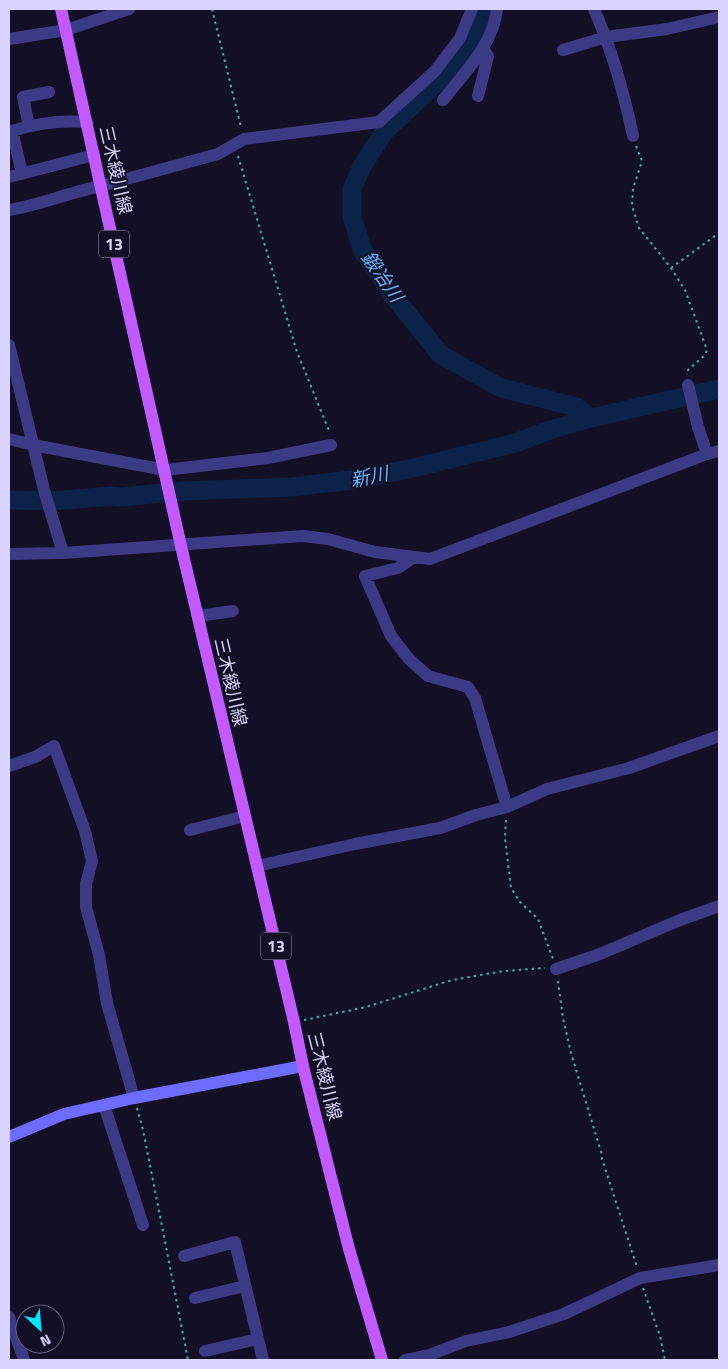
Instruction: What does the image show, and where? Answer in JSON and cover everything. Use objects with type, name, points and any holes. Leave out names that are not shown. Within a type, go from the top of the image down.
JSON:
[{"type":"main road","name":"三木綾川線","points":[[61,9],[181,546],[303,1066],[349,1249],[382,1360]]},
{"type":"street","points":[[9,38],[66,30],[129,9]]},
{"type":"street","points":[[9,210],[31,206],[82,190],[218,154],[240,142],[378,122],[435,71],[460,38],[472,9]]},
{"type":"street","points":[[443,100],[483,49],[496,21],[497,9]]},
{"type":"street","points":[[594,9],[606,37],[628,111],[633,136]]},
{"type":"street","points":[[563,50],[606,37],[667,29],[719,17]]},
{"type":"street","points":[[478,96],[488,56],[483,49]]},
{"type":"street","points":[[29,126],[24,97],[50,92]]},
{"type":"street","points":[[22,173],[12,132],[29,126],[64,120],[87,122]]},
{"type":"street","points":[[9,177],[94,155]]},
{"type":"street","points":[[9,345],[44,490],[61,547]]},
{"type":"street","points":[[9,554],[61,547],[181,546],[303,536],[328,538],[375,552],[430,559],[713,453],[698,428],[688,385]]},
{"type":"street","points":[[9,439],[166,475],[331,446]]},
{"type":"street","points":[[414,557],[398,568],[365,576],[391,636],[410,659],[428,676],[468,687],[475,698],[507,807]]},
{"type":"street","points":[[198,616],[234,611]]},
{"type":"street","points":[[257,866],[355,844],[440,828],[476,815],[507,807],[547,789],[629,768],[719,736]]},
{"type":"street","points":[[9,766],[35,757],[54,746],[85,832],[92,860],[86,884],[86,906],[99,956],[107,1003],[134,1098]]},
{"type":"street","points":[[190,830],[245,816]]},
{"type":"street","points":[[556,969],[600,954],[680,920],[719,906]]},
{"type":"street","points":[[9,1137],[64,1114],[134,1098],[303,1066]]},
{"type":"street","points":[[104,1105],[143,1225]]},
{"type":"street","points":[[184,1256],[235,1242],[263,1360]]},
{"type":"street","points":[[405,1360],[429,1355],[466,1341],[509,1332],[564,1314],[640,1278],[719,1265]]},
{"type":"street","points":[[195,1298],[245,1286]]},
{"type":"street","points":[[9,1318],[24,1360]]},
{"type":"street","points":[[205,1351],[258,1339]]},
{"type":"path","points":[[212,9],[240,142],[297,352],[332,438],[331,446]]},
{"type":"path","points":[[633,136],[642,161],[633,189],[632,206],[639,228],[671,268],[685,290],[707,350],[705,355],[687,371],[688,385]]},
{"type":"path","points":[[671,268],[719,234]]},
{"type":"path","points":[[507,807],[505,838],[511,888],[520,902],[538,919],[556,969],[563,1018],[571,1053],[607,1176],[660,1336],[665,1360]]},
{"type":"path","points":[[294,1022],[366,1007],[452,980],[504,971],[556,969]]},
{"type":"path","points":[[134,1098],[143,1130],[188,1360]]},
{"type":"waterway","name":"鍛冶川","points":[[483,9],[480,23],[457,64],[384,132],[362,166],[352,189],[352,217],[363,251],[398,302],[441,355],[501,388],[576,407],[591,418]]},
{"type":"waterway","name":"新川","points":[[9,500],[52,501],[183,491],[292,487],[360,479],[515,443],[591,418],[719,389]]}]
